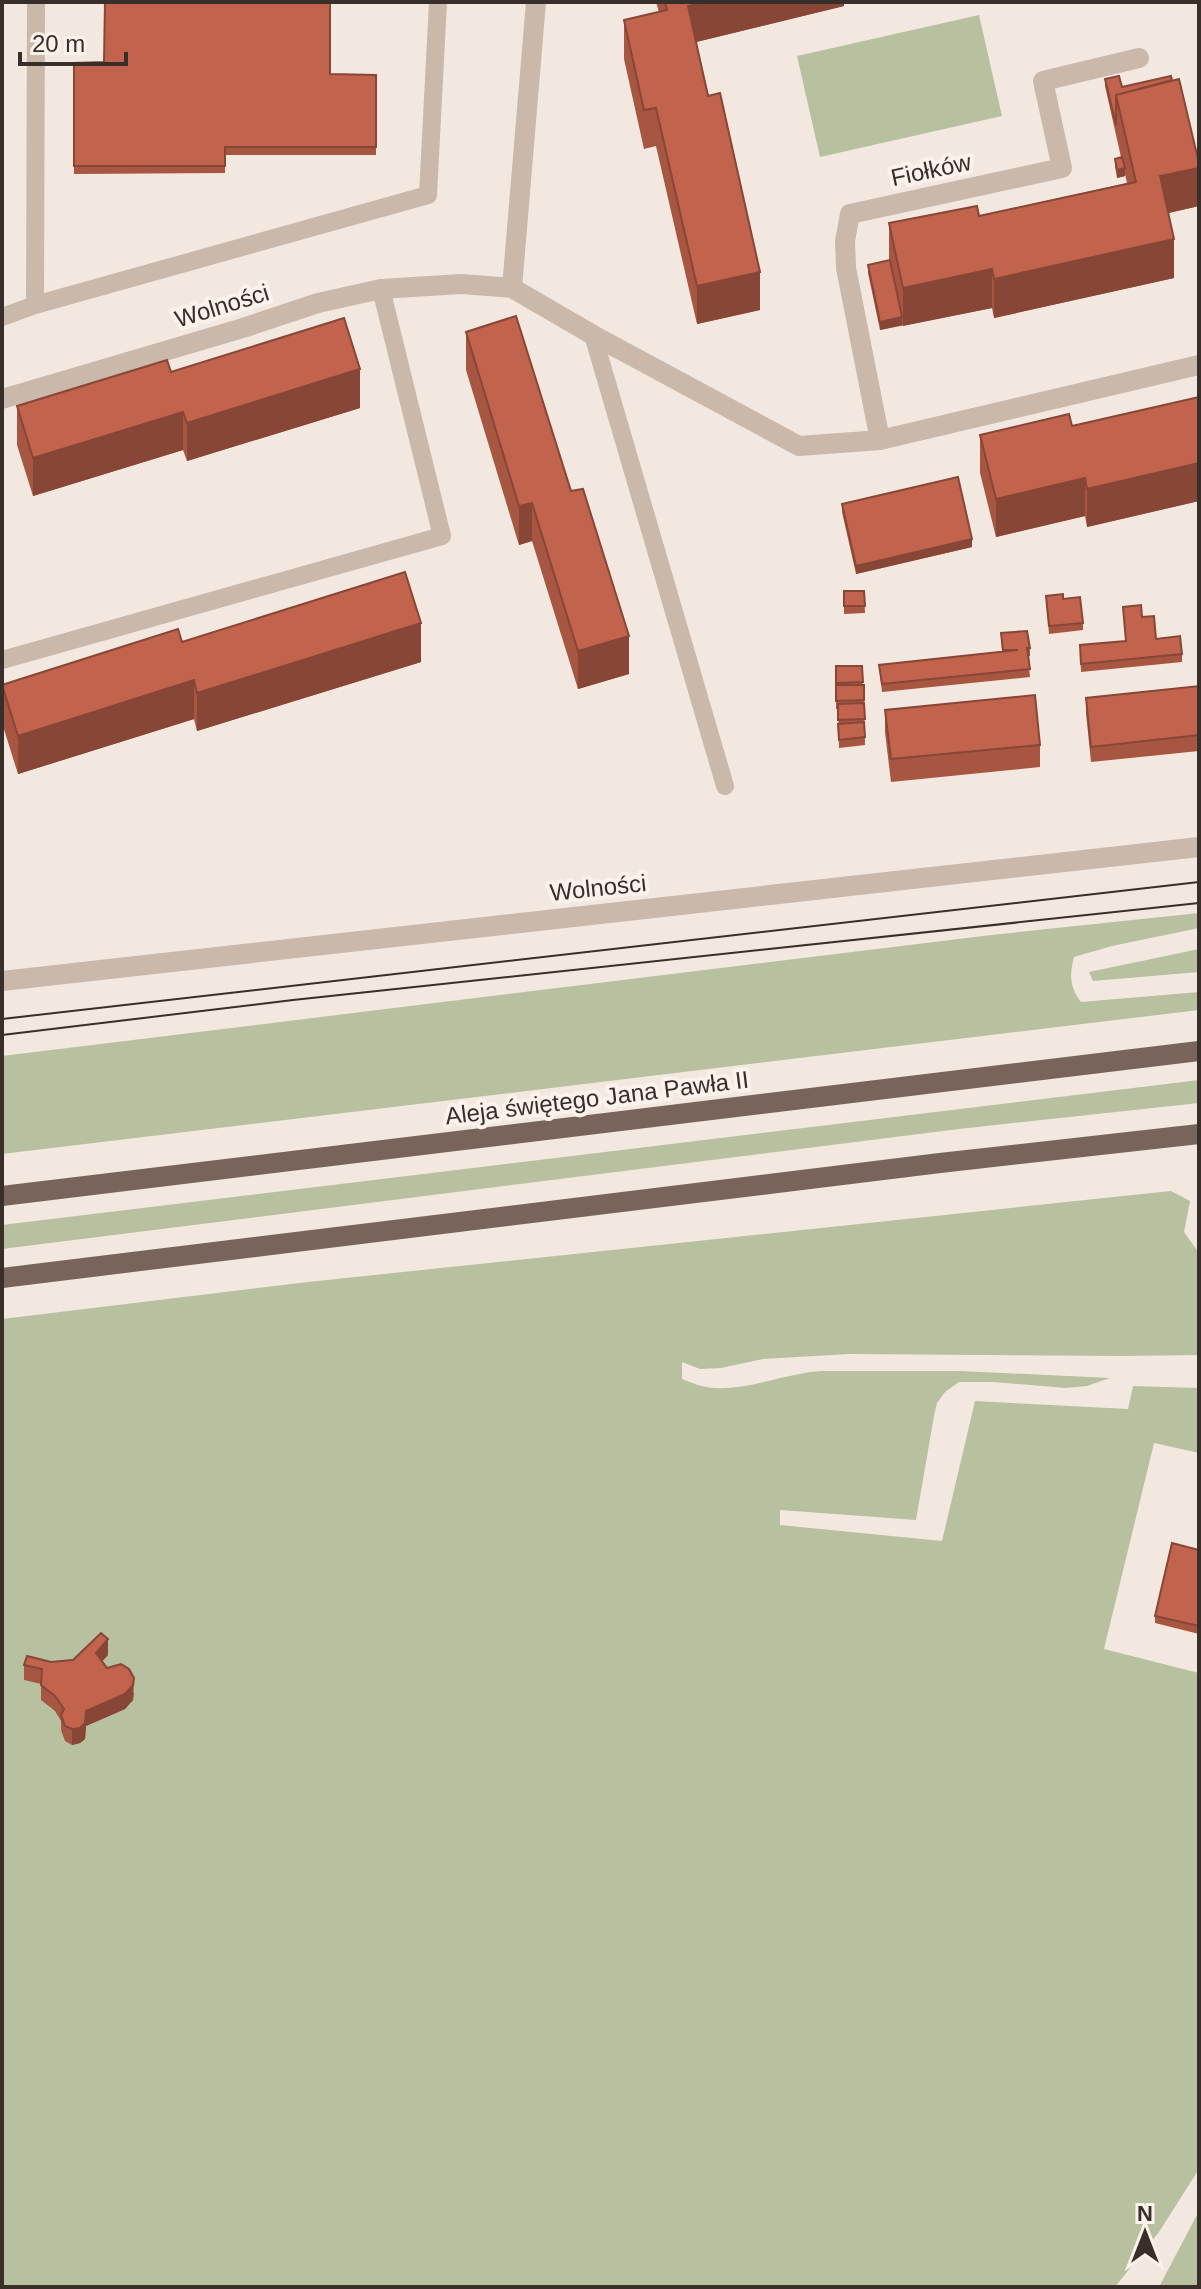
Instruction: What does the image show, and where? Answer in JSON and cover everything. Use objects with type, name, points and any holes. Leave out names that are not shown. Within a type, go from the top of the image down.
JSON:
[{"type":"main road","name":"Aleja świętego Jana Pawła II","points":[[2,1196],[1199,1051]]},
{"type":"main road","points":[[2,1278],[1199,1134]]},
{"type":"street","points":[[536,2],[512,288],[593,335],[799,446],[880,440],[1199,365]]},
{"type":"street","name":"Fiołków","points":[[880,440],[846,268],[845,241],[850,214],[1062,168],[1043,81],[1139,58]]},
{"type":"street","name":"Wolności","points":[[2,399],[318,303],[381,289],[461,284],[512,288]]},
{"type":"street","name":"Wolności","points":[[2,981],[1199,847]]},
{"type":"lane","points":[[35,305],[36,2]]},
{"type":"lane","points":[[2,317],[35,305],[428,195],[438,2]]},
{"type":"lane","points":[[2,660],[442,536],[381,289]]},
{"type":"lane","points":[[593,335],[725,786]]},
{"type":"green space","points":[[979,15],[1002,116],[820,157],[797,56]]},
{"type":"green space","points":[[1199,913],[1199,928],[1074,957],[1071,976],[1081,1002],[1199,992],[1199,1010],[2,1154],[2,1056],[991,935]]},
{"type":"green space","points":[[1199,949],[1199,972],[1093,981],[1089,972]]},
{"type":"green space","points":[[1199,1080],[1199,1103],[959,1129],[2,1249],[2,1225]]},
{"type":"green space","points":[[1171,1191],[1190,1201],[1184,1232],[1199,1253],[1199,1355],[849,1354],[763,1359],[700,1369],[682,1362],[682,1379],[713,1388],[823,1371],[960,1371],[1110,1378],[1087,1386],[1066,1388],[959,1382],[945,1392],[937,1403],[934,1416],[916,1520],[780,1510],[780,1525],[942,1541],[975,1401],[1128,1409],[1133,1386],[1199,1388],[1199,1453],[1154,1443],[1104,1649],[1199,1673],[1199,2169],[1159,2232],[1115,2287],[2,2287],[2,1319],[308,1282]]},
{"type":"green space","points":[[1199,2211],[1199,2287],[1159,2287]]},
{"type":"building","points":[[105,2],[330,2],[330,74],[376,75],[376,147],[225,147],[225,166],[74,166],[74,63],[104,62]]},
{"type":"building","points":[[665,2],[703,2],[688,6],[708,96],[720,93],[760,272],[697,286],[656,108],[644,110],[624,20],[667,10]]},
{"type":"building","points":[[1119,76],[1122,87],[1171,76],[1172,80],[1116,95],[1116,125],[1105,79]]},
{"type":"building","points":[[1179,79],[1199,168],[1160,176],[1174,239],[994,279],[992,269],[903,288],[889,223],[977,206],[979,216],[1136,182],[1116,95]]},
{"type":"building","points":[[1122,157],[1125,168],[1117,170],[1115,159]]},
{"type":"building","points":[[890,260],[902,317],[880,322],[868,265]]},
{"type":"building","points":[[516,316],[571,491],[583,489],[629,636],[578,651],[532,503],[519,506],[466,332]]},
{"type":"building","points":[[344,318],[360,369],[187,423],[183,412],[33,458],[17,406],[167,360],[171,372]]},
{"type":"building","points":[[1199,397],[1199,463],[1087,489],[1085,478],[996,499],[980,435],[1069,414],[1072,426]]},
{"type":"building","points":[[958,477],[972,539],[856,566],[842,504]]},
{"type":"building","points":[[405,572],[421,623],[197,693],[194,680],[18,736],[2,685],[178,629],[182,642]]},
{"type":"building","points":[[844,591],[864,591],[865,606],[844,606]]},
{"type":"building","points":[[1063,594],[1063,599],[1080,597],[1083,623],[1049,626],[1046,596]]},
{"type":"building","points":[[1141,605],[1142,617],[1154,616],[1156,639],[1180,636],[1182,654],[1081,664],[1080,645],[1126,641],[1123,607]]},
{"type":"building","points":[[1027,631],[1030,669],[882,684],[879,665],[1018,650],[1003,650],[1001,633]]},
{"type":"building","points":[[836,666],[862,666],[863,682],[836,683]]},
{"type":"building","points":[[836,685],[864,685],[864,700],[836,701]]},
{"type":"building","points":[[1199,686],[1199,735],[1091,747],[1086,698]]},
{"type":"building","points":[[1035,695],[1040,745],[891,759],[885,710]]},
{"type":"building","points":[[864,703],[865,719],[838,720],[838,704]]},
{"type":"building","points":[[864,722],[865,737],[839,740],[838,724]]},
{"type":"building","points":[[1172,1543],[1199,1550],[1199,1626],[1155,1616]]},
{"type":"building","points":[[101,1633],[108,1639],[96,1653],[107,1668],[121,1664],[129,1669],[134,1678],[133,1685],[125,1694],[86,1711],[85,1723],[80,1728],[72,1729],[65,1726],[61,1715],[64,1709],[55,1696],[41,1685],[42,1669],[24,1665],[27,1656],[51,1662],[73,1660]]},
{"type":"tram line","points":[[2,1019],[1199,882]]},
{"type":"tram line","points":[[2,1035],[293,1000],[1199,903]]}]
